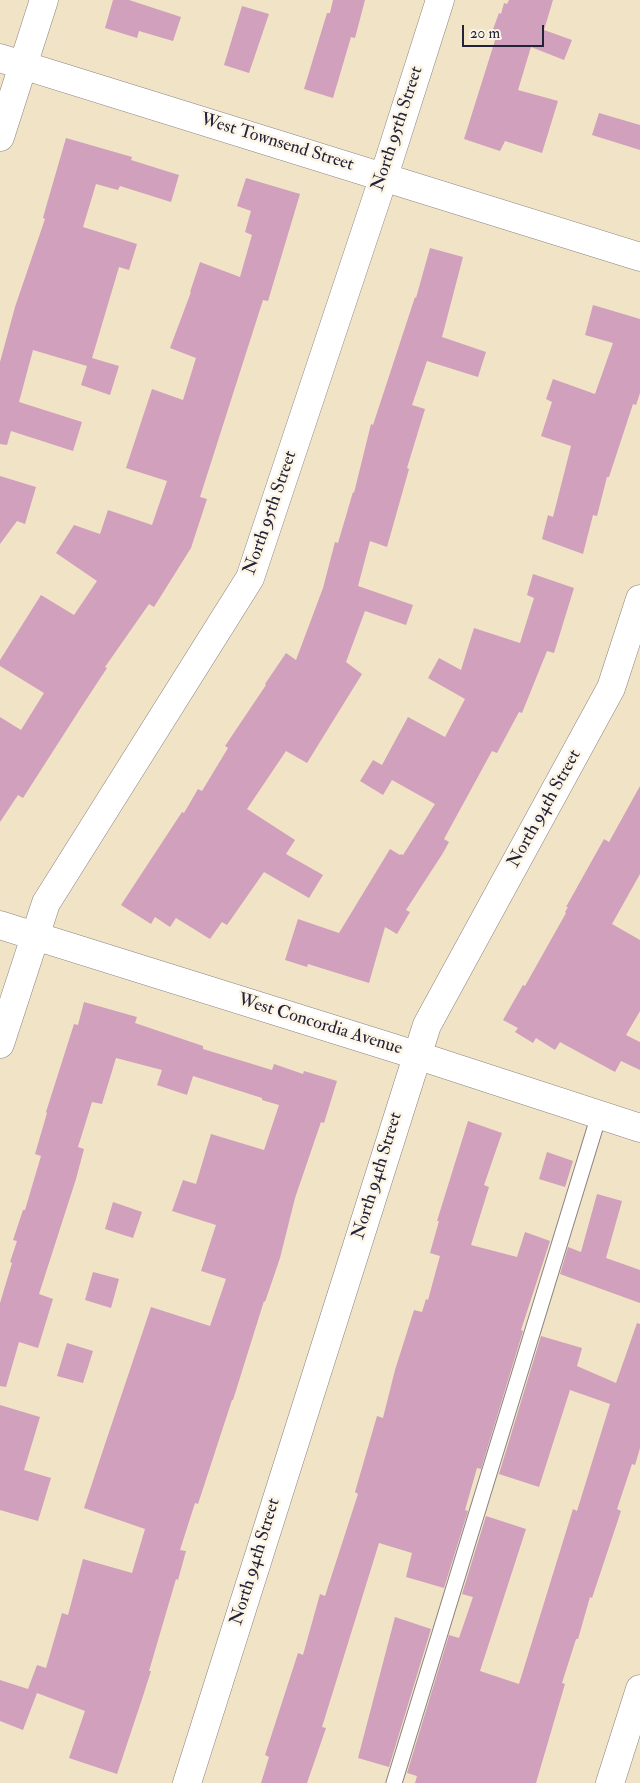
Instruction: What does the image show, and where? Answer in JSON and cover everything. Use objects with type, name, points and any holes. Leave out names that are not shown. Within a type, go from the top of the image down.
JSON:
[{"type":"street","points":[[0,137],[12,61],[44,0]]},
{"type":"street","name":"North 95th Street","points":[[0,1044],[46,903],[250,578],[384,176],[440,0]]},
{"type":"street","name":"West Townsend Street","points":[[12,61],[640,257]]},
{"type":"street","name":"North 94th Street","points":[[187,1783],[427,1025],[611,688],[640,599]]},
{"type":"street","name":"West Concordia Avenue","points":[[0,925],[416,1055],[640,1128]]},
{"type":"street","points":[[610,1783],[640,1689]]},
{"type":"lane","points":[[394,1783],[600,1114]]},
{"type":"building","points":[[113,0],[129,0],[181,17],[173,41],[139,31],[137,38],[105,28]]},
{"type":"building","points":[[333,0],[365,0],[355,38],[351,37],[333,98],[304,89],[327,13],[330,13]]},
{"type":"building","points":[[509,0],[553,0],[544,30],[572,40],[564,60],[531,47],[518,90],[558,101],[542,153],[505,141],[500,151],[464,139],[497,34],[492,32],[504,3],[507,4]]},
{"type":"building","points":[[242,6],[269,14],[249,73],[224,65]]},
{"type":"building","points":[[599,113],[640,125],[640,150],[592,135]]},
{"type":"building","points":[[66,138],[132,157],[131,160],[179,175],[171,202],[120,186],[118,190],[96,184],[83,227],[137,244],[129,270],[119,267],[92,358],[119,366],[110,395],[81,385],[87,366],[33,350],[19,402],[82,422],[73,451],[11,431],[7,445],[0,444],[0,362],[15,307],[45,219],[43,218]]},
{"type":"building","points":[[246,178],[300,194],[268,301],[263,300],[200,497],[207,499],[191,548],[154,607],[149,604],[105,667],[107,668],[23,798],[18,795],[0,822],[0,717],[21,730],[44,693],[0,666],[0,660],[41,595],[74,615],[97,581],[56,553],[74,525],[100,534],[108,510],[152,525],[167,481],[126,468],[152,389],[183,400],[196,358],[170,348],[200,262],[240,277],[252,235],[245,232],[251,211],[237,206]]},
{"type":"building","points":[[430,248],[463,257],[442,337],[486,352],[478,377],[427,361],[412,405],[425,409],[407,468],[409,469],[387,547],[370,541],[358,586],[413,605],[406,625],[365,611],[346,662],[362,674],[307,763],[286,751],[247,809],[295,840],[286,854],[323,875],[309,898],[264,872],[227,925],[222,922],[210,939],[176,918],[170,927],[155,917],[151,924],[121,905],[182,812],[184,813],[198,789],[202,791],[228,748],[225,746],[286,653],[296,660],[323,588],[335,542],[338,543],[354,493],[371,424],[373,425],[416,298]]},
{"type":"building","points":[[593,305],[640,319],[640,393],[636,405],[633,404],[609,477],[607,477],[597,516],[593,515],[583,554],[542,539],[548,515],[553,517],[571,446],[541,436],[552,402],[546,399],[553,379],[595,394],[613,343],[585,335]]},
{"type":"building","points":[[0,476],[36,487],[25,524],[17,521],[0,544]]},
{"type":"building","points":[[533,574],[574,588],[554,653],[547,651],[522,713],[519,712],[497,753],[492,751],[444,839],[449,842],[406,910],[410,912],[397,934],[385,927],[369,983],[308,964],[307,967],[285,960],[298,919],[339,933],[390,849],[403,855],[435,804],[392,780],[383,795],[360,781],[373,760],[382,765],[408,717],[445,737],[465,699],[428,678],[439,658],[461,670],[474,628],[520,643],[534,598],[527,595]]},
{"type":"building","points":[[640,786],[640,874],[612,924],[640,940],[640,1011],[626,1035],[640,1042],[640,1070],[621,1061],[615,1072],[560,1042],[555,1050],[536,1038],[533,1043],[515,1032],[518,1028],[503,1020],[523,985],[525,986],[566,913],[568,907],[566,907],[604,839],[609,842]]},
{"type":"building","points":[[84,1002],[137,1017],[135,1023],[203,1046],[203,1049],[272,1070],[274,1064],[303,1074],[304,1071],[337,1081],[324,1123],[321,1122],[295,1198],[280,1258],[264,1301],[198,1504],[195,1503],[180,1550],[186,1551],[178,1580],[176,1579],[149,1671],[151,1671],[117,1774],[69,1758],[85,1711],[37,1693],[23,1730],[0,1721],[0,1680],[28,1689],[37,1665],[46,1668],[62,1613],[68,1615],[83,1559],[132,1573],[145,1529],[84,1508],[151,1307],[210,1326],[226,1279],[201,1271],[216,1225],[172,1211],[183,1180],[196,1184],[211,1134],[264,1150],[279,1105],[193,1076],[187,1095],[157,1085],[162,1070],[116,1058],[102,1104],[92,1102],[78,1147],[84,1149],[39,1294],[53,1299],[38,1348],[19,1342],[6,1387],[0,1386],[0,1303],[17,1241],[13,1240],[23,1210],[25,1210],[41,1156],[35,1154],[46,1112],[74,1024],[78,1025]]},
{"type":"building","points":[[468,1121],[502,1133],[484,1185],[489,1187],[471,1245],[517,1257],[525,1232],[550,1241],[521,1330],[523,1331],[481,1469],[477,1468],[465,1510],[468,1511],[444,1588],[406,1577],[412,1553],[379,1543],[322,1727],[326,1728],[307,1783],[261,1783],[269,1757],[265,1755],[298,1653],[303,1655],[320,1594],[325,1596],[358,1494],[355,1492],[377,1416],[383,1418],[395,1370],[414,1310],[422,1312],[426,1299],[428,1300],[440,1256],[430,1253],[439,1221],[437,1221]]},
{"type":"building","points":[[547,1152],[573,1161],[565,1187],[539,1179]]},
{"type":"building","points":[[597,1194],[622,1201],[606,1258],[640,1270],[640,1303],[560,1274],[568,1247],[581,1252]]},
{"type":"building","points":[[113,1202],[142,1212],[133,1238],[105,1229]]},
{"type":"building","points":[[93,1272],[119,1279],[111,1308],[85,1300]]},
{"type":"building","points":[[637,1323],[640,1324],[640,1448],[635,1465],[632,1464],[617,1509],[621,1511],[562,1683],[565,1684],[536,1783],[415,1783],[417,1776],[407,1773],[449,1635],[459,1638],[473,1597],[462,1594],[486,1516],[526,1529],[480,1671],[519,1684],[573,1509],[577,1511],[610,1404],[570,1390],[539,1487],[499,1474],[541,1336],[582,1348],[577,1366],[616,1383]]},
{"type":"building","points":[[67,1343],[93,1351],[83,1383],[57,1376]]},
{"type":"building","points":[[0,1405],[40,1417],[24,1470],[51,1478],[38,1521],[0,1510]]},
{"type":"building","points":[[395,1617],[431,1629],[389,1767],[358,1758]]}]
